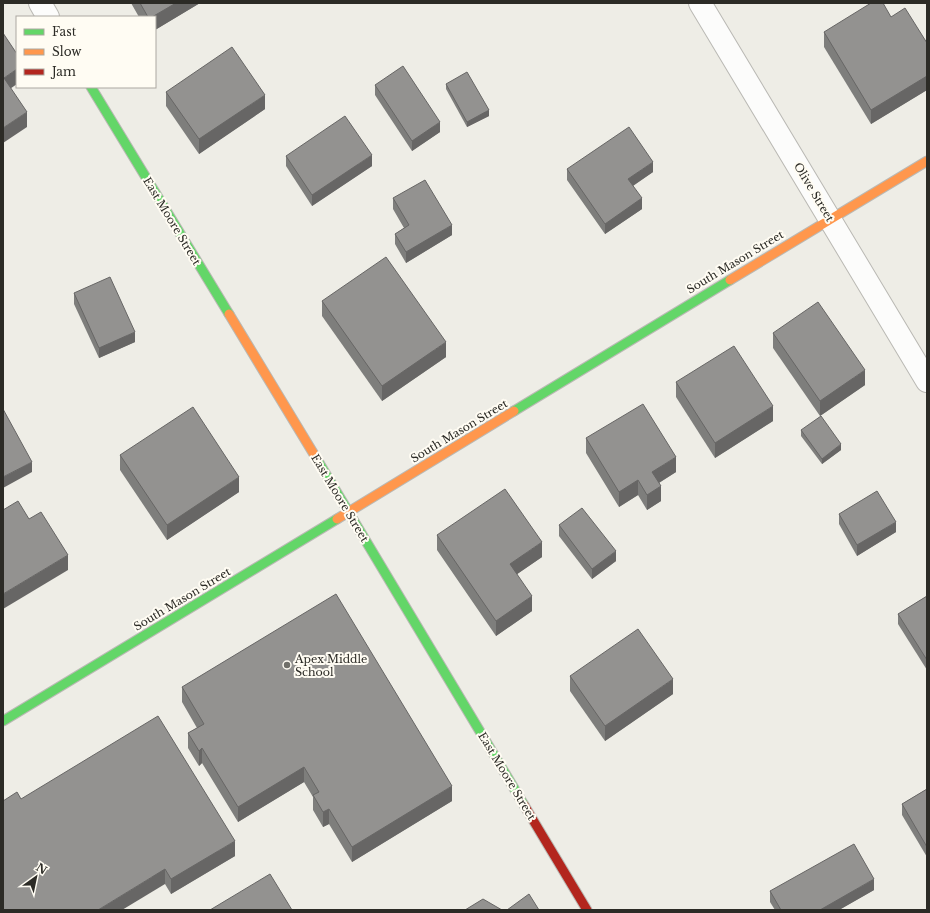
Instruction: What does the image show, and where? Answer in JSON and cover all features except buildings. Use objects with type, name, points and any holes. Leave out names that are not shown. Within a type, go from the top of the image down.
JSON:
[{"type":"street","points":[[40,3],[47,16]]},
{"type":"street","name":"Olive Street","points":[[700,3],[927,381]]},
{"type":"street","name":"East Moore Street","points":[[92,88],[349,512],[587,910]]},
{"type":"street","name":"South Mason Street","points":[[3,721],[927,161]]},
{"type":"traffic: fast","points":[[92,88],[229,314]]},
{"type":"traffic: fast","points":[[514,411],[730,280]]},
{"type":"traffic: fast","points":[[315,456],[524,805]]},
{"type":"traffic: fast","points":[[3,721],[337,519]]},
{"type":"traffic: slow","points":[[730,280],[927,161]]},
{"type":"traffic: slow","points":[[229,314],[315,456]]},
{"type":"traffic: slow","points":[[337,519],[514,411]]},
{"type":"traffic: jam","points":[[524,805],[587,910]]},
{"type":"place","name":"Apex Middle School","points":[[287,665]]}]
